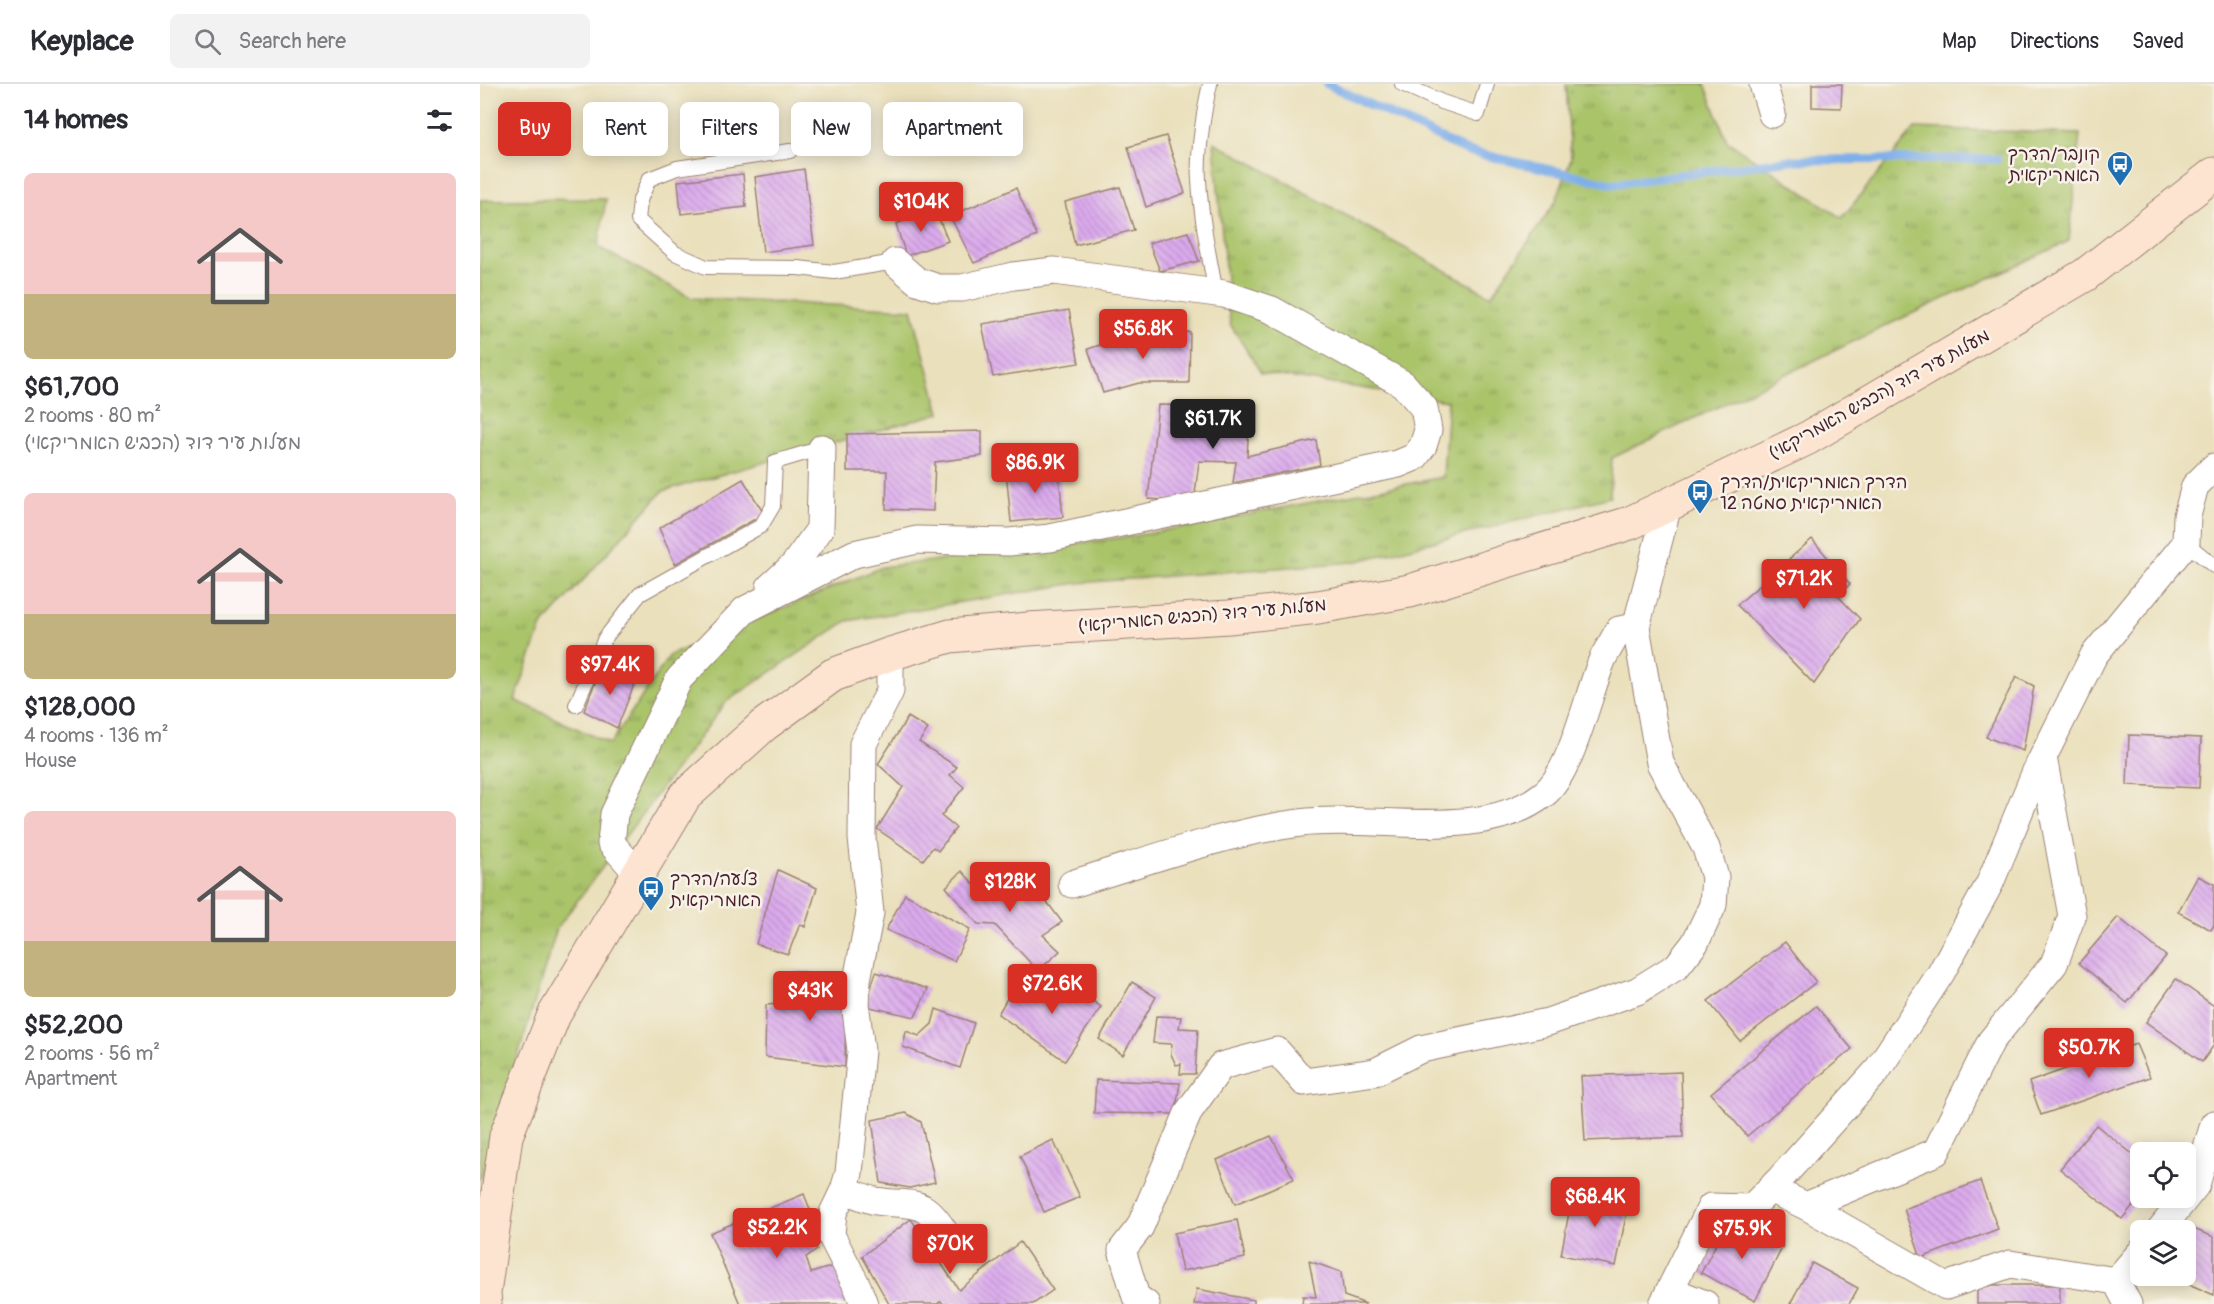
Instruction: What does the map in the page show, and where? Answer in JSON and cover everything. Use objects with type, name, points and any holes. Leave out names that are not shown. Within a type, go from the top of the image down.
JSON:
[{"type":"main road","name":"מעלות עיר דוד (הכביש האמריקאי)","points":[[485,1304],[484,1293],[506,1136],[554,1015],[686,796],[764,725],[833,675],[890,654],[951,636],[1229,616],[1318,607],[1410,591],[1630,523],[1808,438],[2085,275],[2214,174]]},
{"type":"street","points":[[1763,84],[1772,114]]},
{"type":"street","points":[[745,610],[854,554],[917,540],[1008,542],[1050,538],[1398,464],[1414,457],[1424,446],[1428,430],[1424,408],[1403,384],[1272,310],[1216,293],[1054,271],[1013,276],[962,288],[938,288],[917,280],[895,262]]},
{"type":"street","points":[[639,875],[611,843],[614,814],[680,680],[745,610],[794,565],[820,529],[822,448]]},
{"type":"street","points":[[1705,1304],[1666,1297],[1711,1207],[1751,1208],[1876,1072],[1941,974],[1990,882],[2043,757],[2094,655],[2186,543],[2187,516],[2195,486],[2214,467]]},
{"type":"street","points":[[1146,1304],[1136,1297],[1122,1250],[1140,1227],[1189,1111],[1221,1066],[1276,1051],[1304,1082],[1375,1072],[1421,1049],[1548,1022],[1638,991],[1677,966],[1695,943],[1713,905],[1715,877],[1706,848],[1660,763],[1636,627],[1668,505]]},
{"type":"street","points":[[1072,884],[1226,837],[1301,823],[1470,823],[1512,812],[1545,794],[1563,770],[1604,657],[1618,630],[1636,627]]},
{"type":"street","points":[[864,1304],[831,1235],[833,1213],[849,1173],[861,1051],[856,1010],[856,980],[870,913],[862,838],[863,744],[890,691],[890,654]]},
{"type":"street","points":[[1806,1206],[1936,1152],[1991,1041],[2054,964],[2072,916],[2043,757]]},
{"type":"street","points":[[2168,1220],[2196,1185],[2214,1124]]},
{"type":"street","points":[[1770,1189],[1806,1206],[1946,1286],[2010,1264],[2122,1292],[2130,1275]]},
{"type":"street","points":[[844,1190],[874,1201],[921,1205],[936,1218],[947,1236]]},
{"type":"lane","points":[[1210,84],[1205,104],[1199,178],[1207,246],[1216,293]]},
{"type":"lane","points":[[1402,84],[1442,102],[1478,114],[1487,84]]},
{"type":"lane","points":[[790,151],[677,168],[649,178],[640,200],[638,220],[675,253],[706,267],[798,268],[834,272],[895,262]]},
{"type":"lane","points":[[576,705],[605,638],[640,594],[760,526],[773,506],[775,462],[822,448]]},
{"type":"lane","points":[[2186,543],[2214,566]]},
{"type":"green space","points":[[1566,84],[1705,84],[1727,141],[1842,218],[1915,128],[2080,134],[2069,241],[1898,320],[1612,458],[1610,497],[1354,562],[1078,583],[847,621],[726,702],[557,928],[480,1181],[480,200],[606,199],[598,247],[692,298],[912,309],[940,413],[663,491],[542,626],[515,700],[610,744],[670,655],[882,567],[1135,536],[1443,477],[1448,401],[1261,373],[1230,324],[1214,142],[1491,296],[1556,201],[1571,159]]},
{"type":"building","points":[[1812,84],[1842,84],[1841,108],[1812,107]]},
{"type":"building","points":[[1166,136],[1185,193],[1146,207],[1128,147]]},
{"type":"building","points":[[804,169],[814,245],[763,252],[755,177]]},
{"type":"building","points":[[743,174],[746,207],[681,214],[678,181]]},
{"type":"building","points":[[1120,187],[1134,230],[1075,245],[1065,202]]},
{"type":"building","points":[[1016,188],[1037,236],[974,263],[950,216]]},
{"type":"building","points":[[935,209],[948,241],[906,256],[896,224]]},
{"type":"building","points":[[1188,232],[1199,261],[1160,271],[1149,243]]},
{"type":"building","points":[[1069,310],[1079,363],[993,377],[982,324]]},
{"type":"building","points":[[1190,332],[1189,383],[1139,383],[1103,393],[1088,349],[1136,333]]},
{"type":"building","points":[[1158,405],[1250,407],[1247,456],[1316,440],[1320,465],[1233,483],[1236,462],[1199,461],[1194,502],[1148,499]]},
{"type":"building","points":[[982,431],[982,456],[935,462],[933,511],[886,509],[887,471],[847,471],[847,434]]},
{"type":"building","points":[[1058,465],[1063,517],[1011,522],[1006,471]]},
{"type":"building","points":[[743,479],[764,514],[675,564],[659,528]]},
{"type":"building","points":[[1812,539],[1850,584],[1838,596],[1860,619],[1814,684],[1737,605]]},
{"type":"building","points":[[602,665],[636,680],[617,728],[584,711]]},
{"type":"building","points":[[2016,677],[2034,686],[2023,751],[1986,737]]},
{"type":"building","points":[[908,717],[928,729],[919,742],[957,767],[950,775],[964,787],[941,816],[956,828],[938,851],[933,847],[923,860],[877,829],[903,787],[878,764]]},
{"type":"building","points":[[2129,735],[2201,738],[2199,788],[2127,785]]},
{"type":"building","points":[[993,865],[1023,899],[1035,886],[1062,922],[1043,935],[1060,951],[1038,971],[995,925],[978,924],[946,887],[962,871],[975,885]]},
{"type":"building","points":[[778,870],[817,888],[805,927],[800,924],[788,954],[756,944]]},
{"type":"building","points":[[2198,876],[2214,884],[2214,925],[2211,930],[2178,912]]},
{"type":"building","points":[[905,894],[970,929],[954,961],[886,930]]},
{"type":"building","points":[[2118,917],[2166,956],[2127,1003],[2079,963]]},
{"type":"building","points":[[1785,942],[1816,982],[1740,1041],[1708,1001]]},
{"type":"building","points":[[1049,969],[1101,1007],[1065,1061],[998,1014],[1009,995],[1036,995]]},
{"type":"building","points":[[795,971],[846,978],[845,1067],[765,1057],[766,1005],[795,1003]]},
{"type":"building","points":[[876,972],[928,989],[915,1017],[865,1006]]},
{"type":"building","points":[[2176,979],[2214,1006],[2214,1045],[2202,1062],[2146,1022]]},
{"type":"building","points":[[1132,982],[1156,997],[1123,1055],[1099,1039]]},
{"type":"building","points":[[1816,1006],[1852,1049],[1747,1136],[1711,1093]]},
{"type":"building","points":[[936,1009],[974,1023],[960,1068],[903,1047],[906,1031],[919,1036],[932,1024]]},
{"type":"building","points":[[1156,1016],[1181,1017],[1179,1028],[1198,1029],[1195,1074],[1180,1074],[1181,1064],[1176,1065],[1171,1054],[1172,1044],[1153,1043]]},
{"type":"building","points":[[2136,1044],[2150,1077],[2041,1115],[2029,1082]]},
{"type":"building","points":[[1681,1072],[1683,1137],[1585,1141],[1581,1076]]},
{"type":"building","points":[[1096,1080],[1180,1083],[1175,1114],[1094,1113]]},
{"type":"building","points":[[906,1113],[921,1122],[935,1182],[910,1188],[881,1183],[872,1120]]},
{"type":"building","points":[[2096,1125],[2130,1152],[2131,1208],[2122,1219],[2060,1169]]},
{"type":"building","points":[[1271,1136],[1294,1179],[1235,1204],[1217,1160]]},
{"type":"building","points":[[1053,1140],[1080,1197],[1044,1212],[1020,1156]]},
{"type":"building","points":[[1980,1181],[1998,1229],[1921,1258],[1904,1209]]},
{"type":"building","points":[[1573,1191],[1629,1201],[1616,1266],[1561,1255]]},
{"type":"building","points":[[804,1194],[817,1227],[809,1232],[817,1250],[806,1257],[811,1273],[837,1265],[851,1304],[740,1304],[710,1233]]},
{"type":"building","points":[[911,1219],[959,1290],[1020,1242],[1053,1290],[1033,1304],[943,1304],[941,1301],[937,1304],[889,1304],[862,1256]]},
{"type":"building","points":[[1729,1219],[1783,1246],[1755,1301],[1701,1273]]},
{"type":"building","points":[[1237,1220],[1245,1258],[1182,1271],[1174,1233]]},
{"type":"building","points":[[2196,1230],[2214,1237],[2214,1295],[2193,1286],[2196,1286]]},
{"type":"building","points":[[1309,1261],[1341,1272],[1344,1296],[1366,1304],[1302,1304],[1303,1296],[1316,1297]]},
{"type":"building","points":[[1812,1263],[1858,1288],[1849,1304],[1790,1304]]},
{"type":"building","points":[[1977,1285],[2060,1285],[2060,1304],[1977,1304]]},
{"type":"building","points":[[1197,1289],[1254,1300],[1254,1304],[1194,1304]]},
{"type":"waterway","points":[[1327,84],[1467,151],[1612,184],[1791,160],[1997,159]]},
{"type":"place","name":"קונבר/הדרך האמריקאית","points":[[2120,187]]},
{"type":"place","name":"הדרך האמריקאית/הדרך האמריקאית סמטה 12","points":[[1700,515]]},
{"type":"place","name":"צלעה/הדרך האמריקאית","points":[[651,912]]}]
